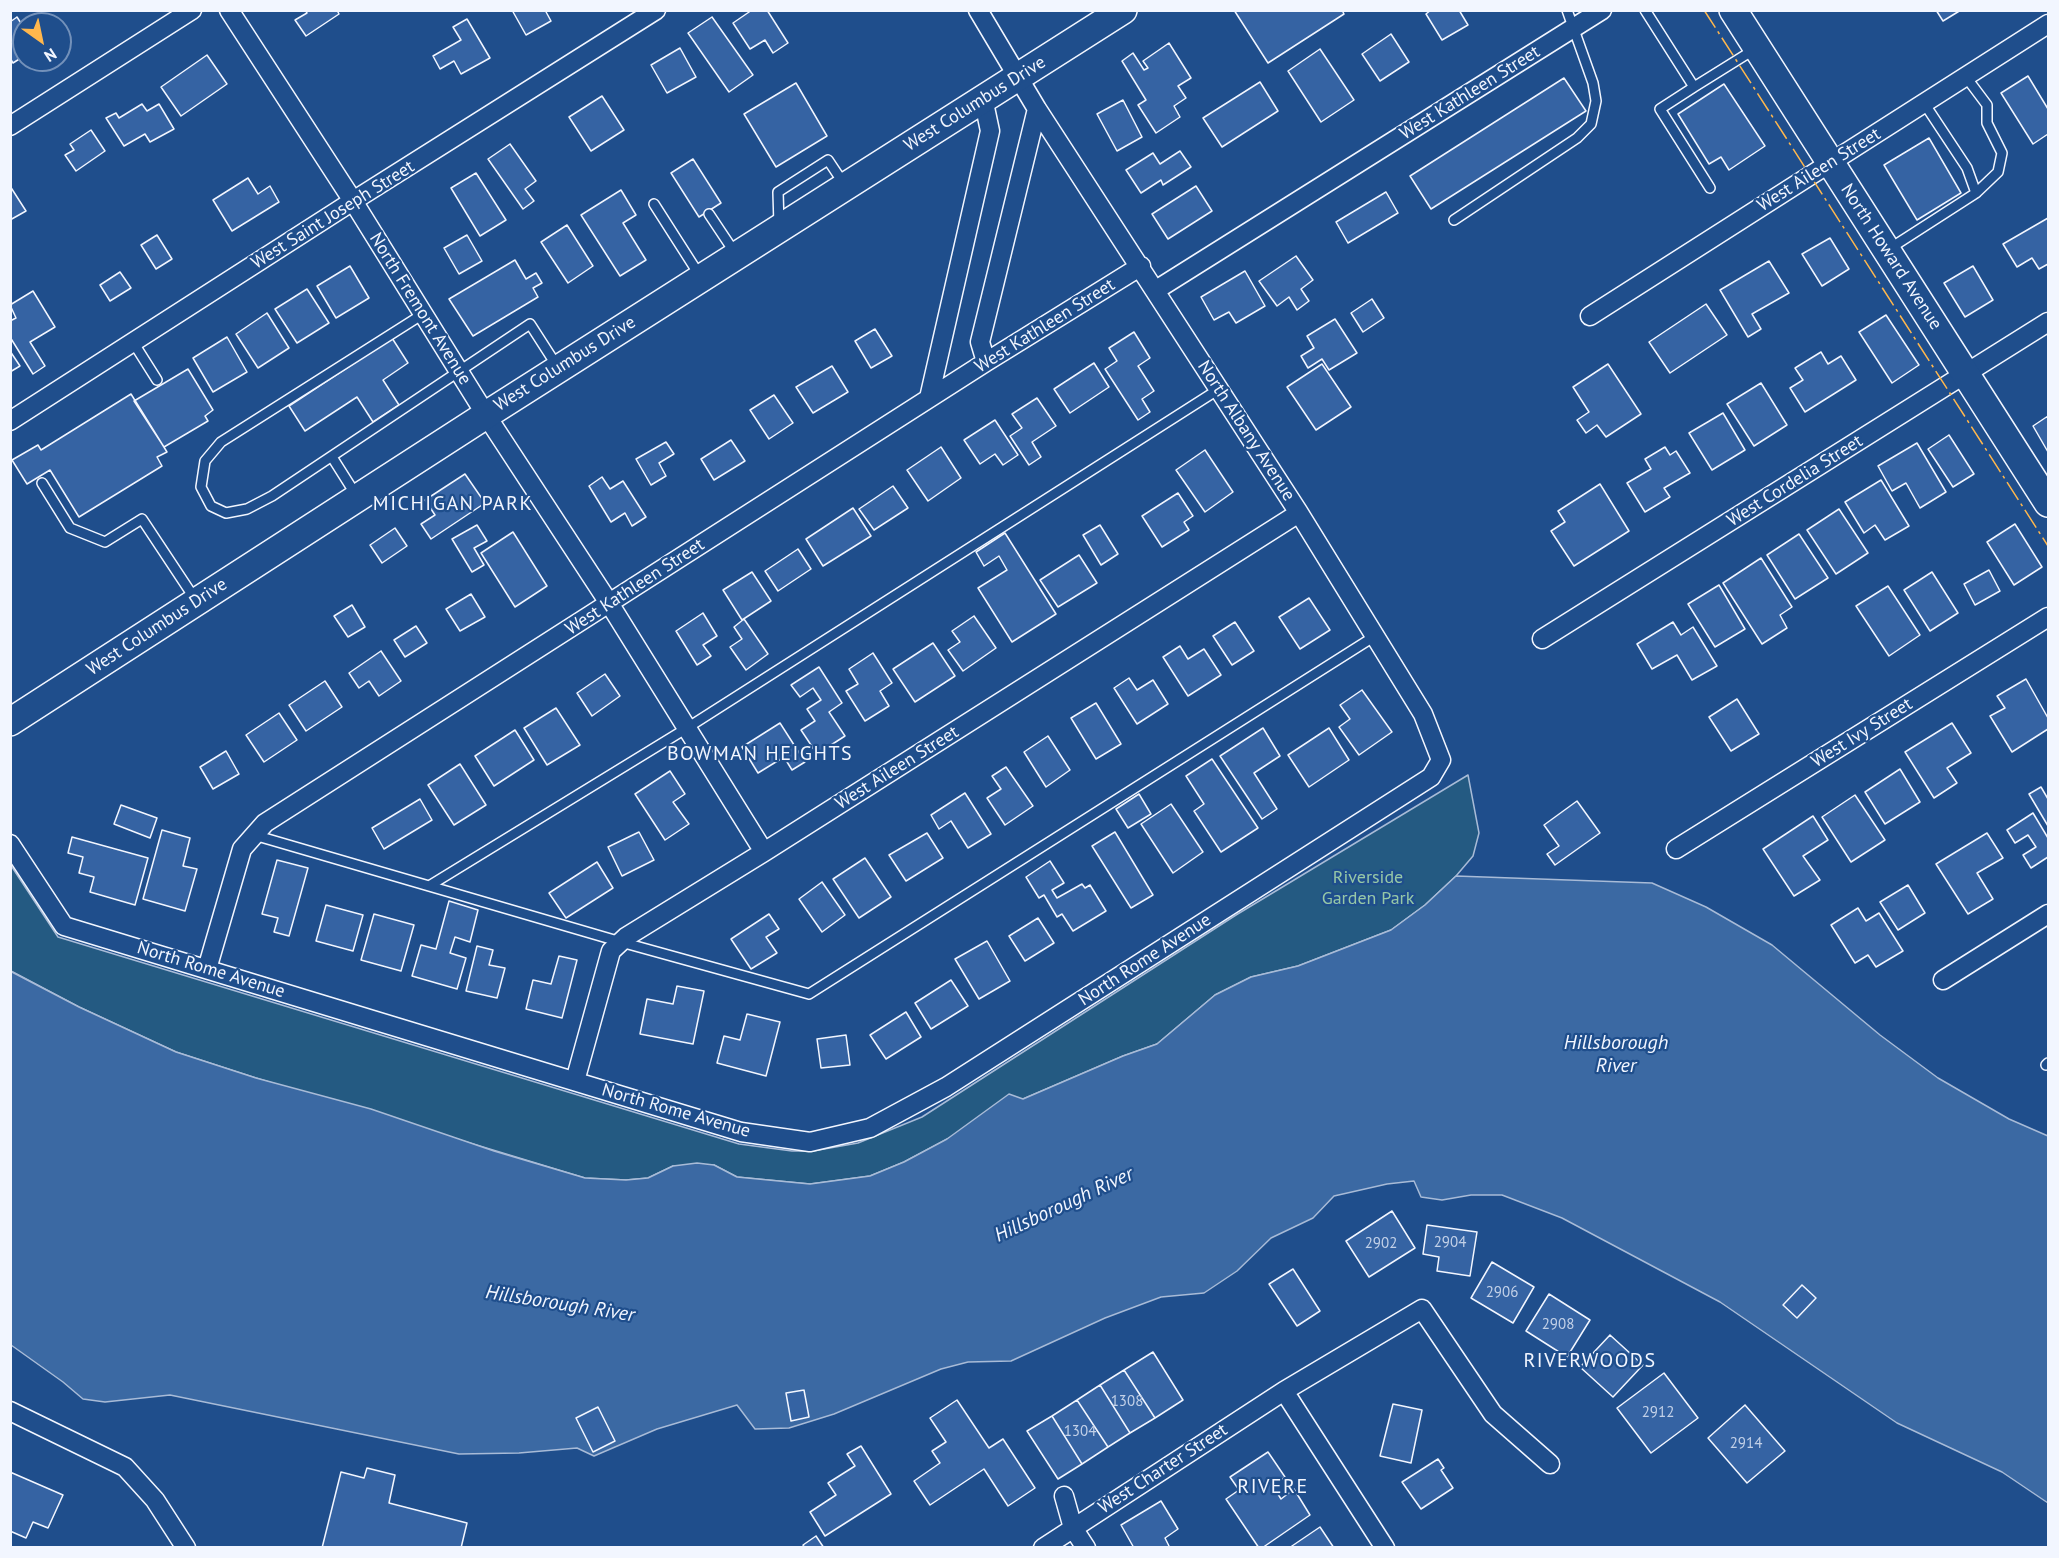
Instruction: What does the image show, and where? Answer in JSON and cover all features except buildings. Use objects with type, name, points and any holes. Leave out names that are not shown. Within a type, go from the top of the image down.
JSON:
[{"type":"main road","name":"West Columbus Drive","points":[[10,722],[559,368],[1123,10]]},
{"type":"main road","name":"North Howard Avenue","points":[[1733,10],[2049,503]]},
{"type":"street","points":[[10,126],[192,10]]},
{"type":"street","name":"North Fremont Avenue","points":[[229,10],[353,201],[486,415],[609,603],[764,852]]},
{"type":"street","name":"West Saint Joseph Street","points":[[10,420],[656,10]]},
{"type":"street","name":"North Albany Avenue","points":[[978,10],[1037,109],[1141,266],[1375,636],[1423,714],[1441,760]]},
{"type":"street","name":"West Kathleen Street","points":[[1156,290],[1602,10]]},
{"type":"street","name":"West Aileen Street","points":[[1590,316],[2049,24]]},
{"type":"street","points":[[929,398],[990,131],[983,98]]},
{"type":"street","points":[[986,362],[980,342],[1037,109]]},
{"type":"street","name":"West Kathleen Street","points":[[207,969],[242,849],[265,823],[929,398],[1141,266]]},
{"type":"street","name":"West Cordelia Street","points":[[1542,639],[2049,322]]},
{"type":"street","name":"West Aileen Street","points":[[575,1081],[611,951],[621,942],[1299,513]]},
{"type":"street","name":"West Ivy Street","points":[[1676,849],[2049,617]]},
{"type":"street","name":"North Rome Avenue","points":[[10,844],[64,926],[741,1132],[810,1142],[870,1128],[946,1087],[1431,777],[1441,760]]},
{"type":"street","points":[[1943,980],[2049,914]]},
{"type":"street","name":"West Charter Street","points":[[1043,1548],[1284,1391],[1422,1309],[1493,1414],[1550,1464]]},
{"type":"street","points":[[1284,1391],[1385,1548]]},
{"type":"street","points":[[10,1411],[124,1467],[155,1500],[186,1548]]},
{"type":"street","points":[[1064,1496],[1073,1528],[1086,1548]]},
{"type":"lane","points":[[1454,220],[1577,138],[1591,124],[1596,101],[1568,10]]},
{"type":"lane","points":[[1645,10],[1694,87]]},
{"type":"lane","points":[[1710,188],[1660,109],[1757,48]]},
{"type":"lane","points":[[1887,251],[1976,193],[1998,172],[2002,153],[1987,123],[1987,105],[1966,76]]},
{"type":"lane","points":[[1924,103],[1967,168],[1976,193]]},
{"type":"lane","points":[[654,204],[701,278]]},
{"type":"lane","points":[[709,214],[736,255]]},
{"type":"lane","points":[[423,314],[221,442],[205,461],[201,487],[211,506],[226,513],[247,509],[272,496],[530,324],[559,368]]},
{"type":"lane","points":[[133,342],[157,380]]},
{"type":"lane","points":[[429,886],[687,728],[1219,389]]},
{"type":"lane","points":[[332,457],[358,498]]},
{"type":"lane","points":[[42,483],[70,528],[105,542],[142,519],[196,601]]},
{"type":"lane","points":[[254,835],[809,994],[1375,636]]},
{"type":"green space","name":"Riverside Garden Park","points":[[1468,775],[1479,833],[1473,856],[1456,876],[1425,905],[1391,930],[1298,966],[1251,977],[1215,995],[1157,1044],[1123,1056],[1023,1099],[904,1162],[870,1176],[810,1184],[737,1177],[714,1165],[673,1166],[648,1178],[626,1180],[585,1178],[176,1052],[79,1007],[11,971],[10,864],[58,937],[739,1144],[792,1151],[813,1151],[858,1143],[922,1117],[1236,915]]},
{"type":"water","name":"Hillsborough River","points":[[1456,876],[1652,883],[1706,907],[1772,945],[1880,1035],[1938,1078],[2009,1119],[2048,1136],[2048,1503],[2002,1472],[1897,1423],[1720,1302],[1562,1218],[1502,1195],[1471,1195],[1442,1200],[1421,1197],[1414,1181],[1387,1184],[1334,1196],[1313,1218],[1271,1238],[1237,1271],[1204,1293],[1161,1297],[1105,1318],[1011,1361],[968,1362],[941,1369],[834,1414],[789,1428],[755,1429],[737,1405],[657,1429],[594,1456],[577,1448],[519,1453],[459,1454],[170,1395],[105,1402],[83,1399],[11,1345],[10,971],[79,1007],[176,1052],[256,1078],[371,1109],[494,1151],[585,1178],[626,1180],[648,1178],[673,1166],[697,1163],[714,1165],[737,1177],[810,1184],[870,1176],[904,1162],[947,1139],[1009,1094],[1023,1099],[1123,1056],[1157,1044],[1215,995],[1251,977],[1298,966],[1391,930],[1425,905]]},
{"type":"power","points":[[1704,10],[2048,546]]},
{"type":"district","name":"MICHIGAN PARK","points":[[453,504]]},
{"type":"district","name":"BOWMAN HEIGHTS","points":[[760,754]]},
{"type":"district","name":"RIVERWOODS","points":[[1590,1361]]},
{"type":"district","name":"RIVERE","points":[[1273,1487]]}]
